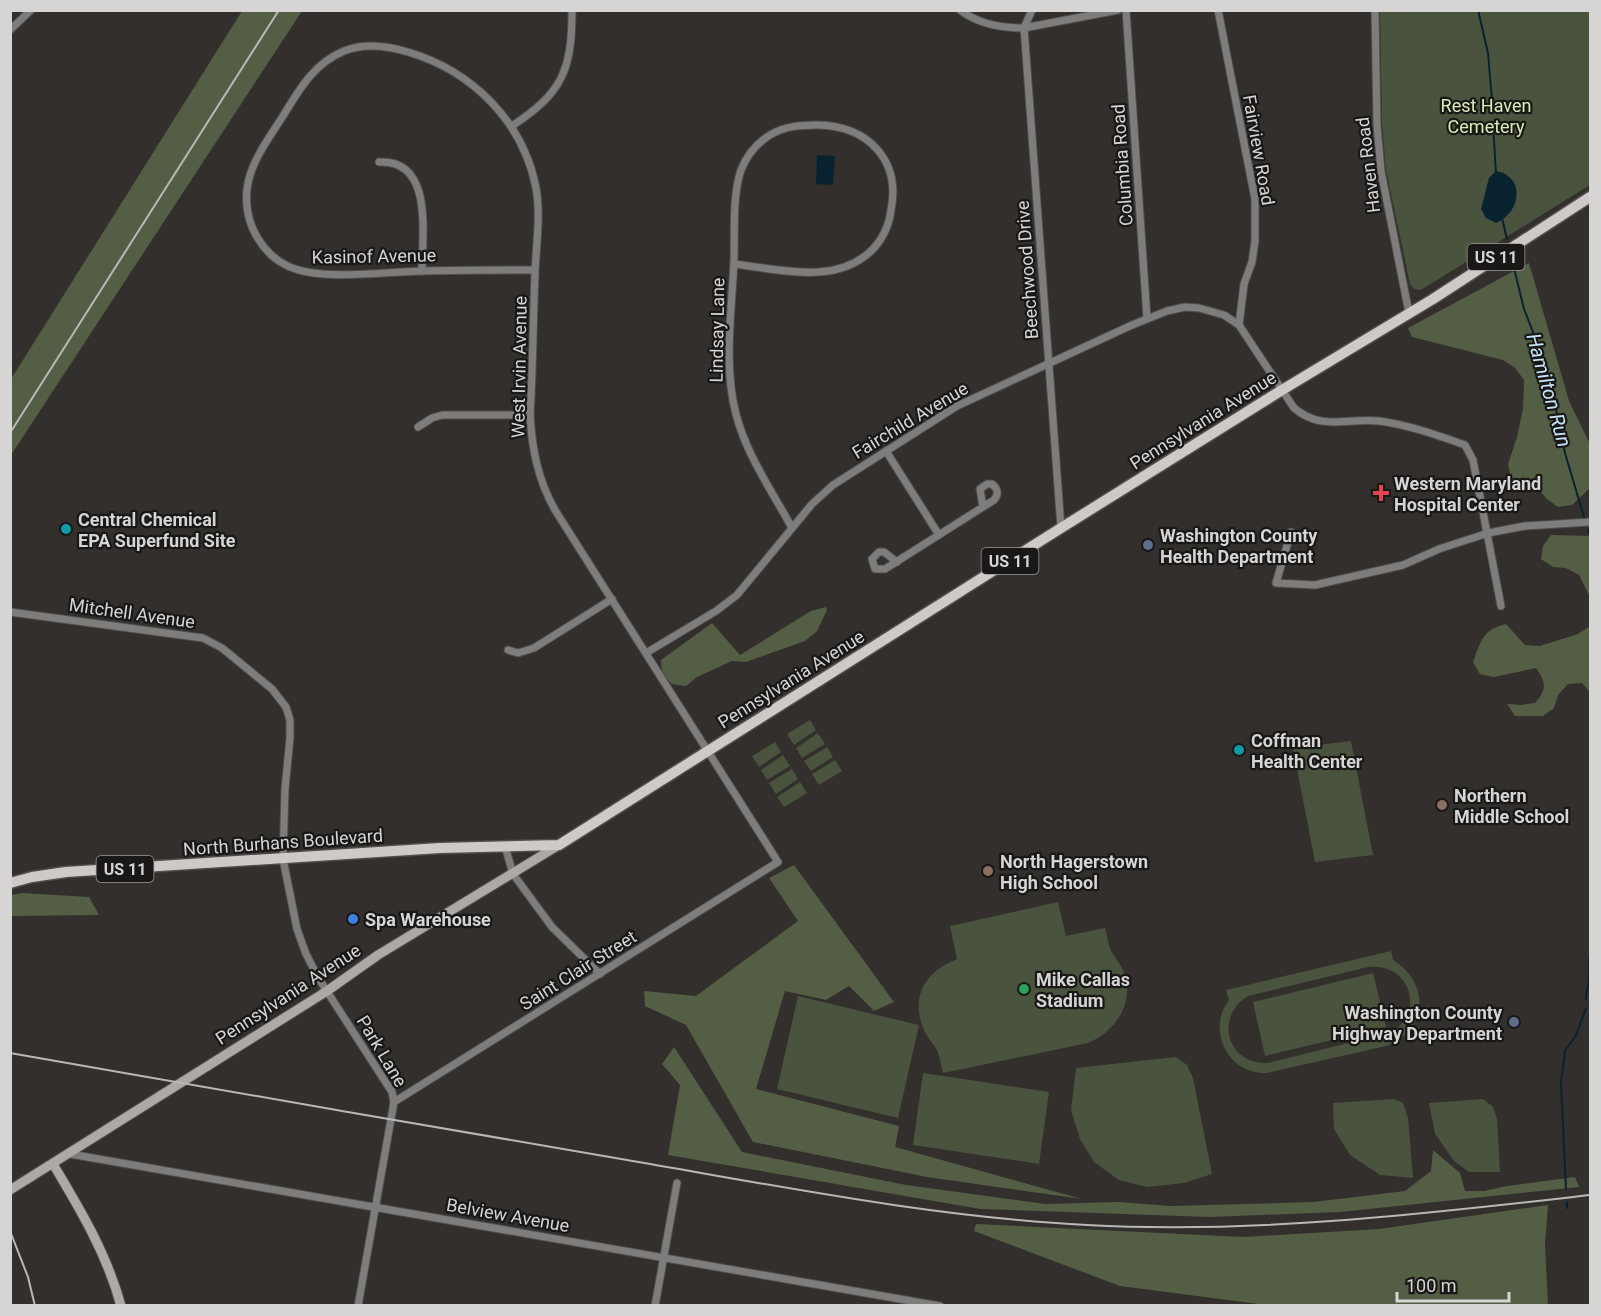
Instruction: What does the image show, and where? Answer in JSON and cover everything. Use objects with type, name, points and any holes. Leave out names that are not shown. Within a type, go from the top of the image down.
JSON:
[{"type":"main road","name":"Pennsylvania Avenue","points":[[11,1190],[327,991],[378,956],[513,874],[1282,390],[1409,313],[1590,197]]},
{"type":"main road","name":"North Burhans Boulevard","points":[[10,884],[32,877],[66,872],[440,848],[559,845]]},
{"type":"main road","points":[[53,1164],[90,1229],[112,1278],[121,1305]]},
{"type":"street","points":[[10,30],[31,10]]},
{"type":"street","points":[[512,126],[534,111],[557,87],[570,54],[572,10]]},
{"type":"street","points":[[960,10],[969,17],[982,22],[1013,28],[1024,28],[1118,10]]},
{"type":"street","name":"Beechwood Drive","points":[[1032,10],[1024,28],[1061,528]]},
{"type":"street","name":"Columbia Road","points":[[1126,10],[1147,318]]},
{"type":"street","name":"Fairview Road","points":[[1218,10],[1255,199],[1255,241],[1252,262],[1244,284],[1239,325]]},
{"type":"street","name":"Haven Road","points":[[1376,10],[1377,124],[1381,171],[1409,313]]},
{"type":"street","name":"Kasinof Avenue","points":[[401,50],[359,46],[345,50],[319,66],[299,90],[257,156],[250,172],[246,201],[249,219],[263,247],[274,258],[298,271],[323,274],[535,270]]},
{"type":"street","name":"West Irvin Avenue","points":[[401,50],[433,60],[452,70],[483,93],[512,126],[528,160],[536,190],[538,229],[530,415],[536,463],[548,497],[778,862]]},
{"type":"street","name":"Lindsay Lane","points":[[734,264],[818,273],[844,269],[863,260],[882,238],[892,209],[894,188],[882,156],[873,145],[847,128],[830,125],[792,126],[768,136],[753,148],[741,169],[737,194],[734,264],[730,358],[732,400],[741,430],[792,528]]},
{"type":"street","points":[[379,162],[398,163],[406,169],[419,188],[422,201],[422,271]]},
{"type":"street","name":"Fairchild Avenue","points":[[646,653],[716,611],[737,595],[812,504],[833,485],[957,406],[1147,318],[1167,311],[1185,307],[1199,308],[1224,315],[1239,325]]},
{"type":"street","points":[[1239,325],[1294,408],[1307,418],[1321,422],[1377,421],[1425,431],[1465,445],[1473,460],[1501,606]]},
{"type":"street","points":[[418,427],[442,415],[530,415]]},
{"type":"street","points":[[886,451],[939,535]]},
{"type":"street","points":[[897,562],[983,507]]},
{"type":"street","points":[[1291,532],[1276,583],[1315,585],[1403,565],[1439,549],[1488,532],[1525,526],[1590,522]]},
{"type":"street","points":[[508,650],[518,652],[534,648],[612,599]]},
{"type":"street","name":"Mitchell Avenue","points":[[10,612],[203,638],[222,648],[272,689],[286,707],[290,720],[283,859]]},
{"type":"street","points":[[505,846],[513,874],[552,927],[600,974]]},
{"type":"street","name":"Park Lane","points":[[283,859],[297,929],[306,954],[392,1092],[394,1102],[358,1305]]},
{"type":"street","name":"Saint Clair Street","points":[[394,1102],[778,862]]},
{"type":"street","name":"Belview Avenue","points":[[70,1154],[663,1257],[902,1302],[940,1305]]},
{"type":"street","points":[[655,1305],[677,1183]]},
{"type":"green space","points":[[242,11],[302,11],[11,455],[11,379]]},
{"type":"green space","name":"Rest Haven Cemetery","points":[[1380,11],[1590,11],[1590,185],[1421,290],[1414,289],[1410,284],[1386,170],[1382,124]]},
{"type":"green space","points":[[1529,263],[1569,401],[1590,444],[1590,488],[1572,505],[1558,507],[1537,488],[1511,478],[1508,464],[1523,409],[1524,380],[1515,368],[1503,360],[1412,337],[1408,328]]},
{"type":"green space","points":[[1551,535],[1590,536],[1590,597],[1579,575],[1566,568],[1553,567],[1541,559],[1543,546]]},
{"type":"green space","points":[[826,607],[827,610],[817,631],[805,641],[746,662],[732,661],[697,677],[686,686],[672,684],[662,674],[661,660],[712,623],[740,655],[811,611]]},
{"type":"green space","points":[[1506,624],[1525,645],[1540,646],[1578,634],[1590,626],[1590,692],[1582,683],[1568,684],[1558,695],[1554,708],[1543,716],[1515,716],[1507,704],[1535,703],[1542,694],[1544,686],[1536,668],[1494,677],[1480,674],[1473,662],[1487,633]]},
{"type":"green space","points":[[810,720],[816,730],[794,745],[787,734]]},
{"type":"green space","points":[[818,733],[825,744],[802,758],[796,748]]},
{"type":"green space","points":[[1351,741],[1373,855],[1315,862],[1293,748]]},
{"type":"green space","points":[[775,742],[781,752],[759,767],[752,756]]},
{"type":"green space","points":[[827,747],[833,757],[811,771],[804,761]]},
{"type":"green space","points":[[783,755],[790,766],[767,780],[761,770]]},
{"type":"green space","points":[[835,760],[842,771],[819,785],[812,774]]},
{"type":"green space","points":[[792,769],[798,779],[776,794],[769,783]]},
{"type":"green space","points":[[800,782],[807,793],[784,807],[777,797]]},
{"type":"green space","points":[[794,865],[894,1002],[874,1011],[849,986],[826,1000],[785,991],[756,1089],[899,1126],[895,1147],[1082,1199],[927,1177],[753,1142],[686,1025],[645,1006],[644,991],[696,996],[798,921],[769,878]]},
{"type":"green space","points":[[22,893],[89,897],[99,915],[11,916],[11,895]]},
{"type":"green space","name":"Mike Callas Stadium","points":[[1058,902],[1066,936],[1105,928],[1111,951],[1124,972],[1127,986],[1124,1007],[1114,1025],[1088,1043],[943,1073],[937,1050],[924,1030],[919,1006],[923,987],[929,978],[946,964],[957,959],[950,926]]},
{"type":"green space","points":[[1391,951],[1393,960],[1405,969],[1414,981],[1420,1006],[1417,1018],[1410,1029],[1400,1039],[1386,1046],[1267,1073],[1253,1072],[1241,1067],[1232,1059],[1221,1037],[1222,1012],[1229,1000],[1226,990]],"holes":[[[1368,967],[1382,967],[1394,972],[1403,980],[1410,1000],[1408,1012],[1402,1023],[1392,1032],[1268,1063],[1254,1062],[1235,1048],[1230,1038],[1231,1016],[1237,1005],[1248,996]]]},
{"type":"green space","points":[[1373,973],[1386,1027],[1265,1056],[1253,1002]]},
{"type":"green space","points":[[798,996],[919,1025],[898,1118],[777,1089]]},
{"type":"green space","points":[[674,1047],[742,1152],[906,1185],[1045,1204],[1119,1202],[1171,1206],[1313,1202],[1405,1191],[1431,1171],[1433,1150],[1460,1173],[1465,1191],[1484,1191],[1575,1177],[1579,1187],[1340,1212],[1210,1217],[980,1209],[668,1155],[680,1085],[662,1064]]},
{"type":"green space","points":[[1176,1057],[1187,1065],[1193,1078],[1212,1174],[1184,1183],[1147,1187],[1119,1180],[1094,1162],[1080,1139],[1071,1110],[1076,1068]]},
{"type":"green space","points":[[923,1073],[1049,1092],[1039,1164],[913,1145]]},
{"type":"green space","points":[[1394,1099],[1403,1103],[1408,1118],[1413,1178],[1380,1175],[1350,1155],[1334,1129],[1333,1103]]},
{"type":"green space","points":[[1483,1099],[1493,1107],[1497,1119],[1500,1172],[1469,1172],[1454,1161],[1435,1134],[1429,1103]]},
{"type":"green space","points":[[1548,1205],[1545,1244],[1548,1306],[1274,1306],[1120,1286],[974,1231],[976,1224],[1244,1237],[1379,1229]]},
{"type":"water","points":[[817,155],[835,156],[833,185],[816,184]]},
{"type":"water","points":[[1496,171],[1512,180],[1517,195],[1511,211],[1496,223],[1486,218],[1481,209],[1489,178]]},
{"type":"waterway","name":"Hamilton Run","points":[[1478,10],[1488,53],[1493,112]]},
{"type":"waterway","name":"Hamilton Run","points":[[1493,123],[1496,174]]},
{"type":"waterway","name":"Hamilton Run","points":[[1502,218],[1507,239]]},
{"type":"waterway","name":"Hamilton Run","points":[[1513,264],[1524,309],[1542,355],[1553,394],[1565,453],[1584,517]]},
{"type":"waterway","name":"Hamilton Run","points":[[1588,530],[1590,535]]},
{"type":"waterway","name":"Hamilton Run","points":[[1590,939],[1590,951]]},
{"type":"waterway","name":"Hamilton Run","points":[[1586,999],[1590,956]]},
{"type":"waterway","name":"Hamilton Run","points":[[1566,1189],[1561,1083],[1565,1051],[1576,1035],[1586,1008]]},
{"type":"waterway","name":"Hamilton Run","points":[[1567,1202],[1567,1208]]},
{"type":"railway","points":[[10,433],[279,10]]},
{"type":"railway","points":[[10,1053],[798,1190],[913,1208],[1029,1221],[1087,1225],[1213,1227],[1402,1215],[1590,1195]]},
{"type":"railway","points":[[10,1231],[28,1277],[35,1306]]},
{"type":"place","name":"Western Maryland Hospital Center","points":[[1381,493]]},
{"type":"place","name":"Central Chemical EPA Superfund Site","points":[[66,529]]},
{"type":"place","name":"Washington County Health Department","points":[[1148,545]]},
{"type":"place","name":"Coffman Health Center","points":[[1239,750]]},
{"type":"place","name":"Northern Middle School","points":[[1442,805]]},
{"type":"place","name":"North Hagerstown High School","points":[[988,871]]},
{"type":"place","name":"Spa Warehouse","points":[[353,919]]},
{"type":"place","name":"Mike Callas Stadium","points":[[1024,989]]},
{"type":"place","name":"Washington County Highway Department","points":[[1514,1022]]}]
